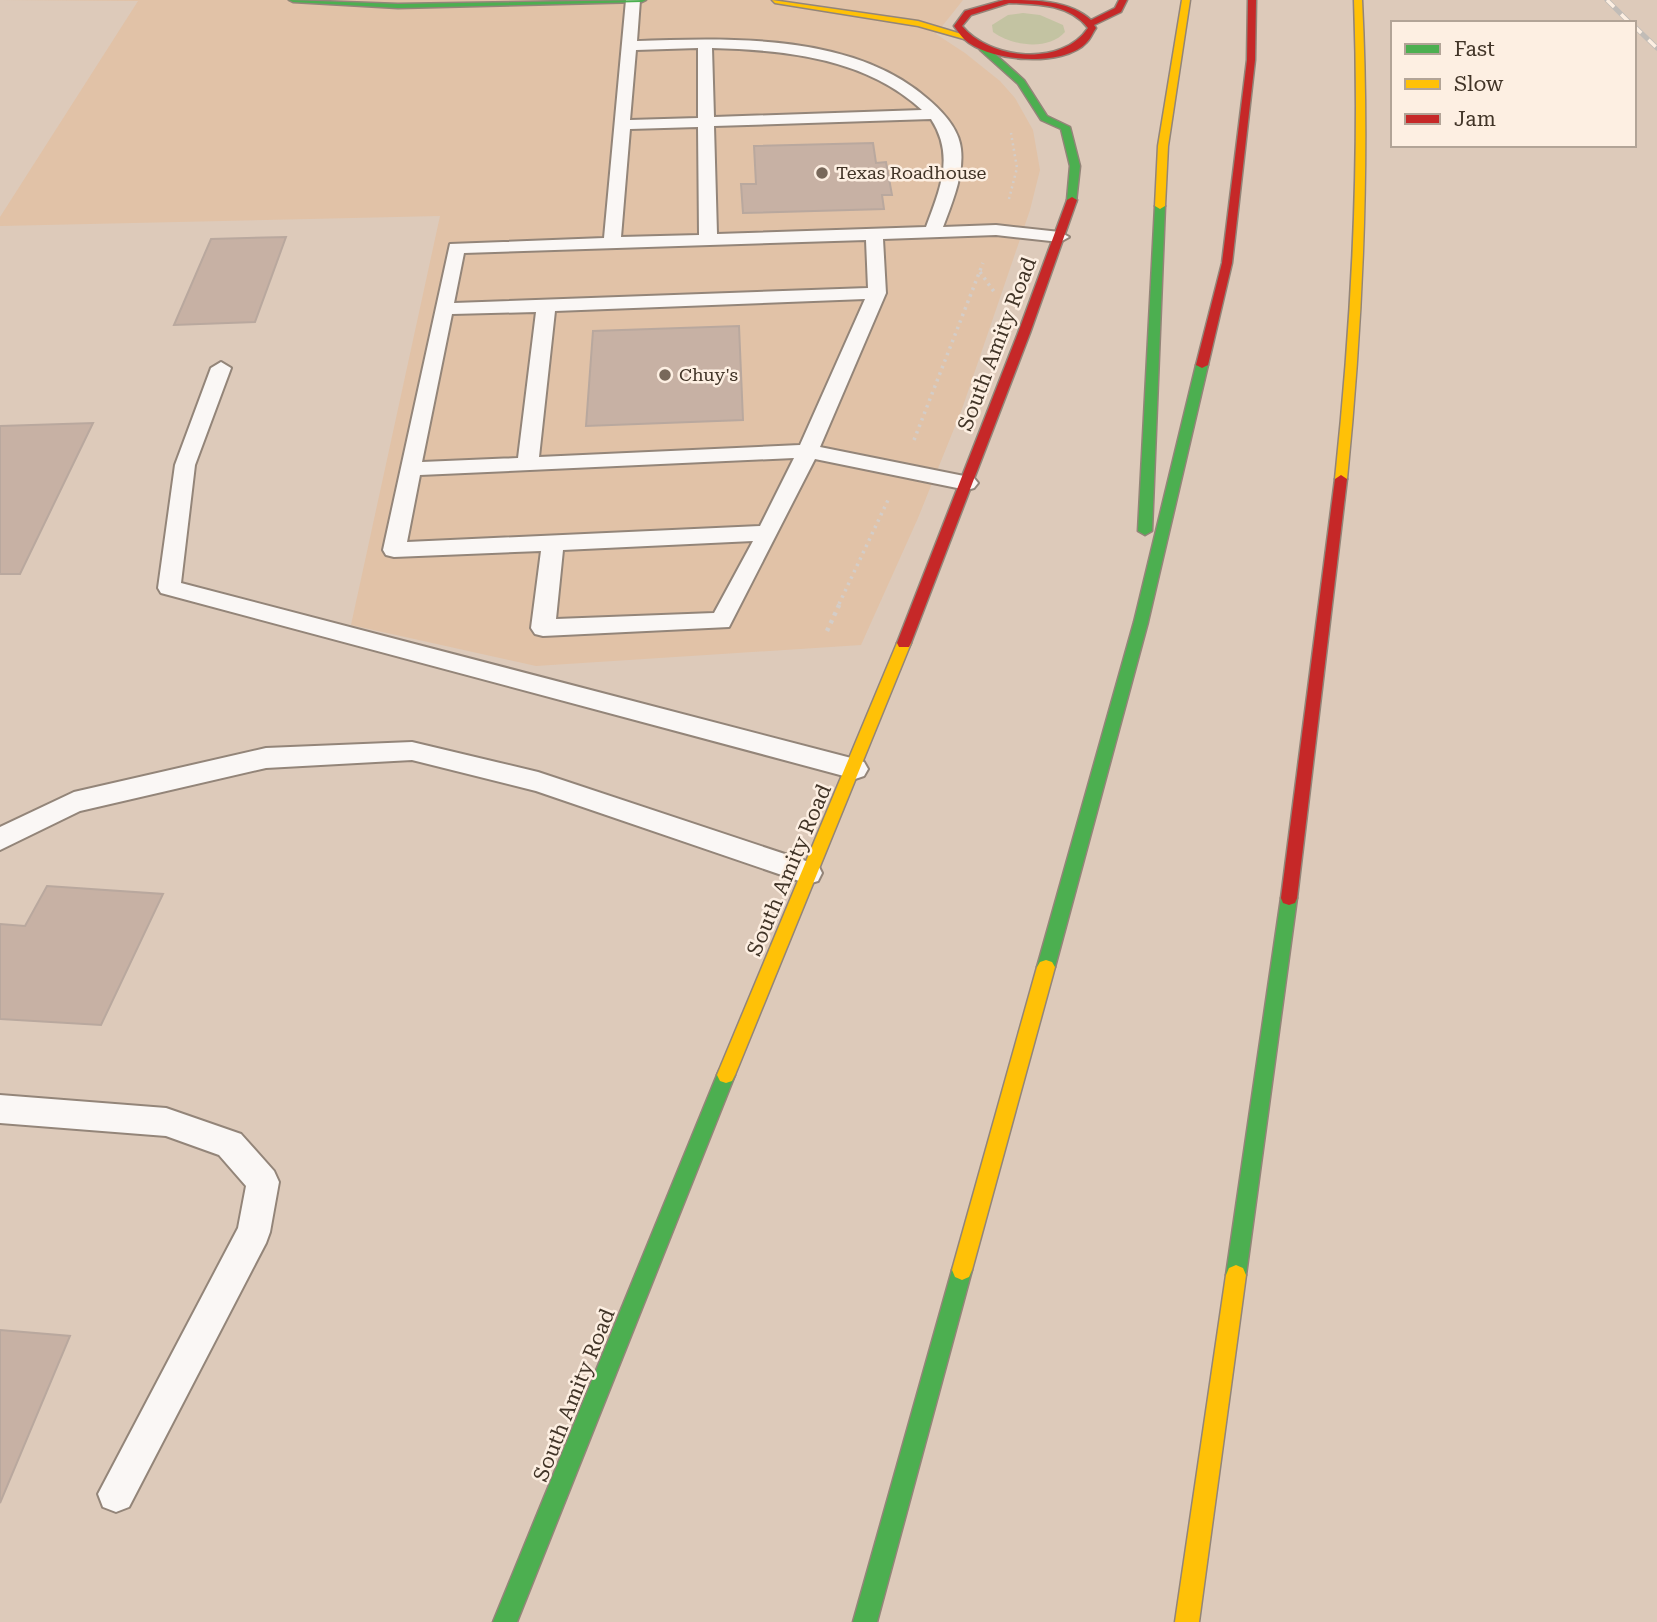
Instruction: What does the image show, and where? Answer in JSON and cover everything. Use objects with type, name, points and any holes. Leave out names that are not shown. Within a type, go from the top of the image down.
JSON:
[{"type":"main road","points":[[293,0],[398,6],[642,0]]},
{"type":"main road","points":[[756,0],[808,0]]},
{"type":"main road","points":[[819,0],[905,5]]},
{"type":"main road","points":[[956,5],[1026,0],[1058,5],[1083,16],[1090,23],[1092,32],[1089,39],[1066,52],[1053,65],[1050,73]]},
{"type":"main road","points":[[1090,23],[1118,9],[1123,0]]},
{"type":"main road","points":[[1141,622],[1163,146],[1186,0]]},
{"type":"main road","points":[[865,1622],[1141,622],[1227,263],[1251,60],[1252,0]]},
{"type":"main road","points":[[1187,1622],[1299,825],[1346,450],[1364,197],[1358,0]]},
{"type":"main road","points":[[775,1],[806,9],[919,23],[964,36],[983,48],[1021,82],[1044,118],[1065,127]]},
{"type":"main road","points":[[964,36],[959,28],[960,20],[967,13],[994,3]]},
{"type":"main road","points":[[983,48],[1024,55],[1066,52]]},
{"type":"main road","name":"South Amity Road","points":[[505,1622],[808,873],[855,769],[1060,237],[1076,184],[1073,146],[1065,127],[1072,117],[1066,105]]},
{"type":"lane","points":[[612,242],[633,0]]},
{"type":"lane","points":[[629,46],[705,43],[763,45],[827,56],[901,86],[926,103],[936,114],[953,149],[949,175],[933,231]]},
{"type":"lane","points":[[705,43],[708,239]]},
{"type":"lane","points":[[623,124],[936,114]]},
{"type":"lane","points":[[768,533],[394,550],[456,248],[933,231],[996,230],[1060,237]]},
{"type":"lane","points":[[553,543],[543,628],[721,621],[808,451],[877,293],[874,234]]},
{"type":"lane","points":[[443,309],[877,293]]},
{"type":"lane","points":[[528,464],[546,306]]},
{"type":"lane","points":[[221,368],[186,465],[169,588],[855,769]]},
{"type":"lane","points":[[411,469],[808,451],[967,483]]},
{"type":"lane","points":[[0,839],[75,802],[266,758],[412,751],[538,782],[808,873]]},
{"type":"lane","points":[[0,1109],[166,1122],[230,1144],[263,1182],[254,1233],[116,1494]]},
{"type":"path","points":[[912,444],[984,259]]},
{"type":"path","points":[[979,271],[1001,302]]},
{"type":"path","points":[[827,631],[893,489]]},
{"type":"shaded area","points":[[0,0],[963,0],[936,34],[1000,81],[1015,98],[1033,130],[1040,170],[1030,210],[962,409],[918,518],[861,645],[536,666],[351,625],[440,216],[0,226],[0,217],[138,1]]},
{"type":"green space","points":[[1008,15],[1040,15],[1063,25],[1065,32],[1049,42],[1030,44],[1010,41],[993,32],[992,25]]},
{"type":"building","name":"Texas Roadhouse","points":[[873,143],[876,163],[886,162],[892,195],[882,195],[884,209],[743,213],[741,184],[756,184],[754,146]]},
{"type":"building","points":[[286,237],[255,322],[174,325],[211,239]]},
{"type":"building","name":"Chuy's","points":[[739,326],[743,420],[586,426],[593,331]]},
{"type":"building","points":[[93,423],[20,574],[0,574],[0,426]]},
{"type":"building","points":[[47,886],[163,894],[101,1025],[0,1019],[0,924],[25,926]]},
{"type":"building","points":[[0,1330],[70,1336],[0,1503]]},
{"type":"railway","points":[[1607,0],[1628,21]]},
{"type":"railway","points":[[1636,28],[1657,48]]},
{"type":"traffic: fast","points":[[293,0],[398,6],[642,0]]},
{"type":"traffic: fast","points":[[983,48],[1021,82],[1044,118],[1065,127],[1075,166],[1072,200]]},
{"type":"traffic: fast","points":[[1145,531],[1160,206]]},
{"type":"traffic: fast","points":[[1046,967],[1141,622],[1202,365]]},
{"type":"traffic: fast","points":[[1236,1275],[1289,898]]},
{"type":"traffic: fast","points":[[505,1622],[726,1075]]},
{"type":"traffic: fast","points":[[865,1622],[962,1270]]},
{"type":"traffic: slow","points":[[1160,206],[1163,146],[1186,0]]},
{"type":"traffic: slow","points":[[1341,479],[1353,359],[1360,240],[1362,120],[1358,0]]},
{"type":"traffic: slow","points":[[775,1],[918,24],[964,36]]},
{"type":"traffic: slow","points":[[726,1075],[904,643]]},
{"type":"traffic: slow","points":[[962,1270],[1046,967]]},
{"type":"traffic: slow","points":[[1187,1622],[1236,1275]]},
{"type":"traffic: jam","points":[[1090,24],[1118,10],[1123,0]]},
{"type":"traffic: jam","points":[[1202,365],[1227,263],[1251,60],[1252,0]]},
{"type":"traffic: jam","points":[[1009,1],[1043,3],[1066,8],[1085,19],[1092,28],[1083,41],[1068,50],[1048,55],[1026,56],[1004,54],[983,47],[968,38],[958,26],[968,13],[1009,1]]},
{"type":"traffic: jam","points":[[904,643],[1024,333],[1072,200]]},
{"type":"traffic: jam","points":[[1289,898],[1341,479]]},
{"type":"place","name":"Texas Roadhouse","points":[[822,173]]},
{"type":"place","name":"Chuy's","points":[[665,375]]}]
